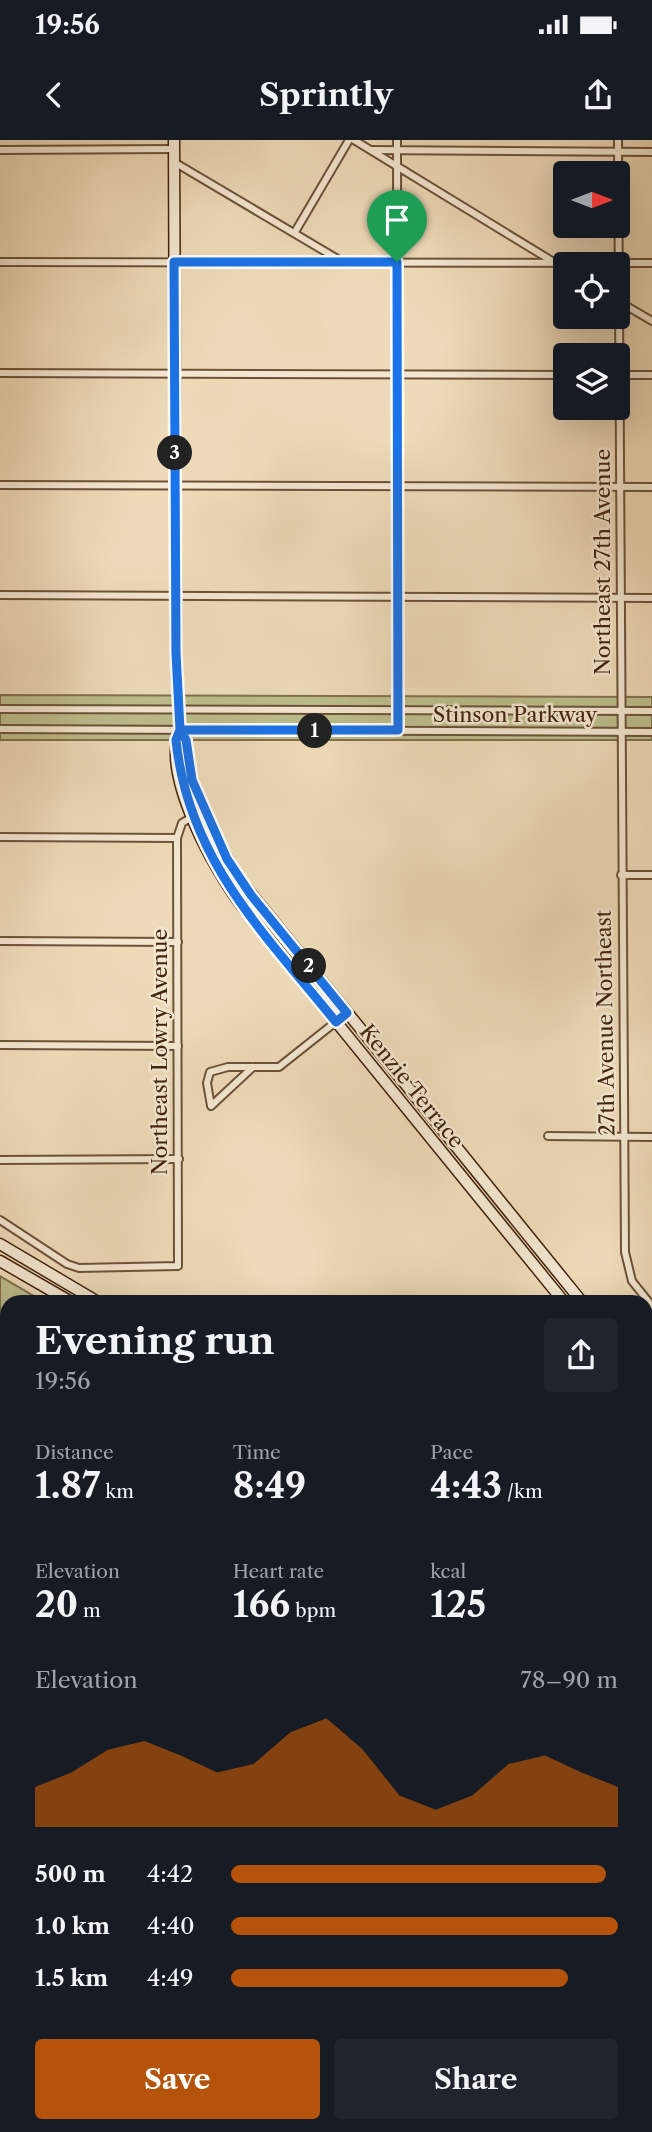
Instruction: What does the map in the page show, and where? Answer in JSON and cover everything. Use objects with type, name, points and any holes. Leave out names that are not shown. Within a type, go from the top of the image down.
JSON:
[{"type":"main road","points":[[174,145],[176,597],[180,730]]},
{"type":"main road","name":"Kenzie Terrace","points":[[180,730],[186,740],[192,780],[206,816],[240,880],[576,1295]]},
{"type":"main road","name":"Kenzie Terrace","points":[[180,730],[176,740],[178,760],[192,817],[228,888],[558,1295]]},
{"type":"main road","points":[[0,1244],[86,1295]]},
{"type":"main road","points":[[0,1261],[59,1295]]},
{"type":"street","points":[[295,232],[349,140]]},
{"type":"street","points":[[354,140],[553,262]]},
{"type":"street","points":[[397,140],[398,730]]},
{"type":"street","name":"Northeast 27th Avenue","points":[[618,140],[619,252]]},
{"type":"street","points":[[0,150],[174,145]]},
{"type":"street","points":[[371,150],[652,152]]},
{"type":"street","points":[[174,162],[343,262]]},
{"type":"street","points":[[0,262],[553,263]]},
{"type":"street","points":[[630,263],[652,263]]},
{"type":"street","points":[[630,308],[652,321]]},
{"type":"street","points":[[0,373],[553,375]]},
{"type":"street","points":[[630,375],[652,375]]},
{"type":"street","name":"Northeast 27th Avenue","points":[[619,420],[620,732]]},
{"type":"street","points":[[0,485],[652,487]]},
{"type":"street","points":[[0,596],[652,598]]},
{"type":"street","name":"Stinson Parkway","points":[[0,709],[652,711]]},
{"type":"street","name":"Stinson Parkway","points":[[0,729],[652,732]]},
{"type":"street","name":"27th Avenue Northeast","points":[[620,732],[627,1267],[640,1295]]},
{"type":"street","points":[[192,817],[206,816]]},
{"type":"street","name":"Northeast Lowry Avenue","points":[[0,1220],[67,1264],[79,1268],[178,1266],[177,829],[192,817]]},
{"type":"street","points":[[0,837],[177,838]]},
{"type":"street","points":[[621,875],[652,875]]},
{"type":"street","points":[[0,941],[178,942]]},
{"type":"street","points":[[253,1068],[215,1106],[211,1106],[207,1083],[210,1072],[228,1067],[279,1067],[347,1013]]},
{"type":"street","points":[[0,1045],[178,1045]]},
{"type":"street","points":[[548,1136],[652,1137]]},
{"type":"street","points":[[0,1160],[178,1159]]},
{"type":"green space","points":[[0,695],[652,697],[652,740],[0,740]]},
{"type":"green space","points":[[0,1276],[32,1295],[0,1295]]},
{"type":"route","points":[[397,262],[174,262],[176,653],[180,730],[186,740],[192,780],[227,859],[251,895],[347,1013],[336,1022],[228,888],[215,866],[186,800],[176,740],[180,730],[398,730],[397,262]]}]
